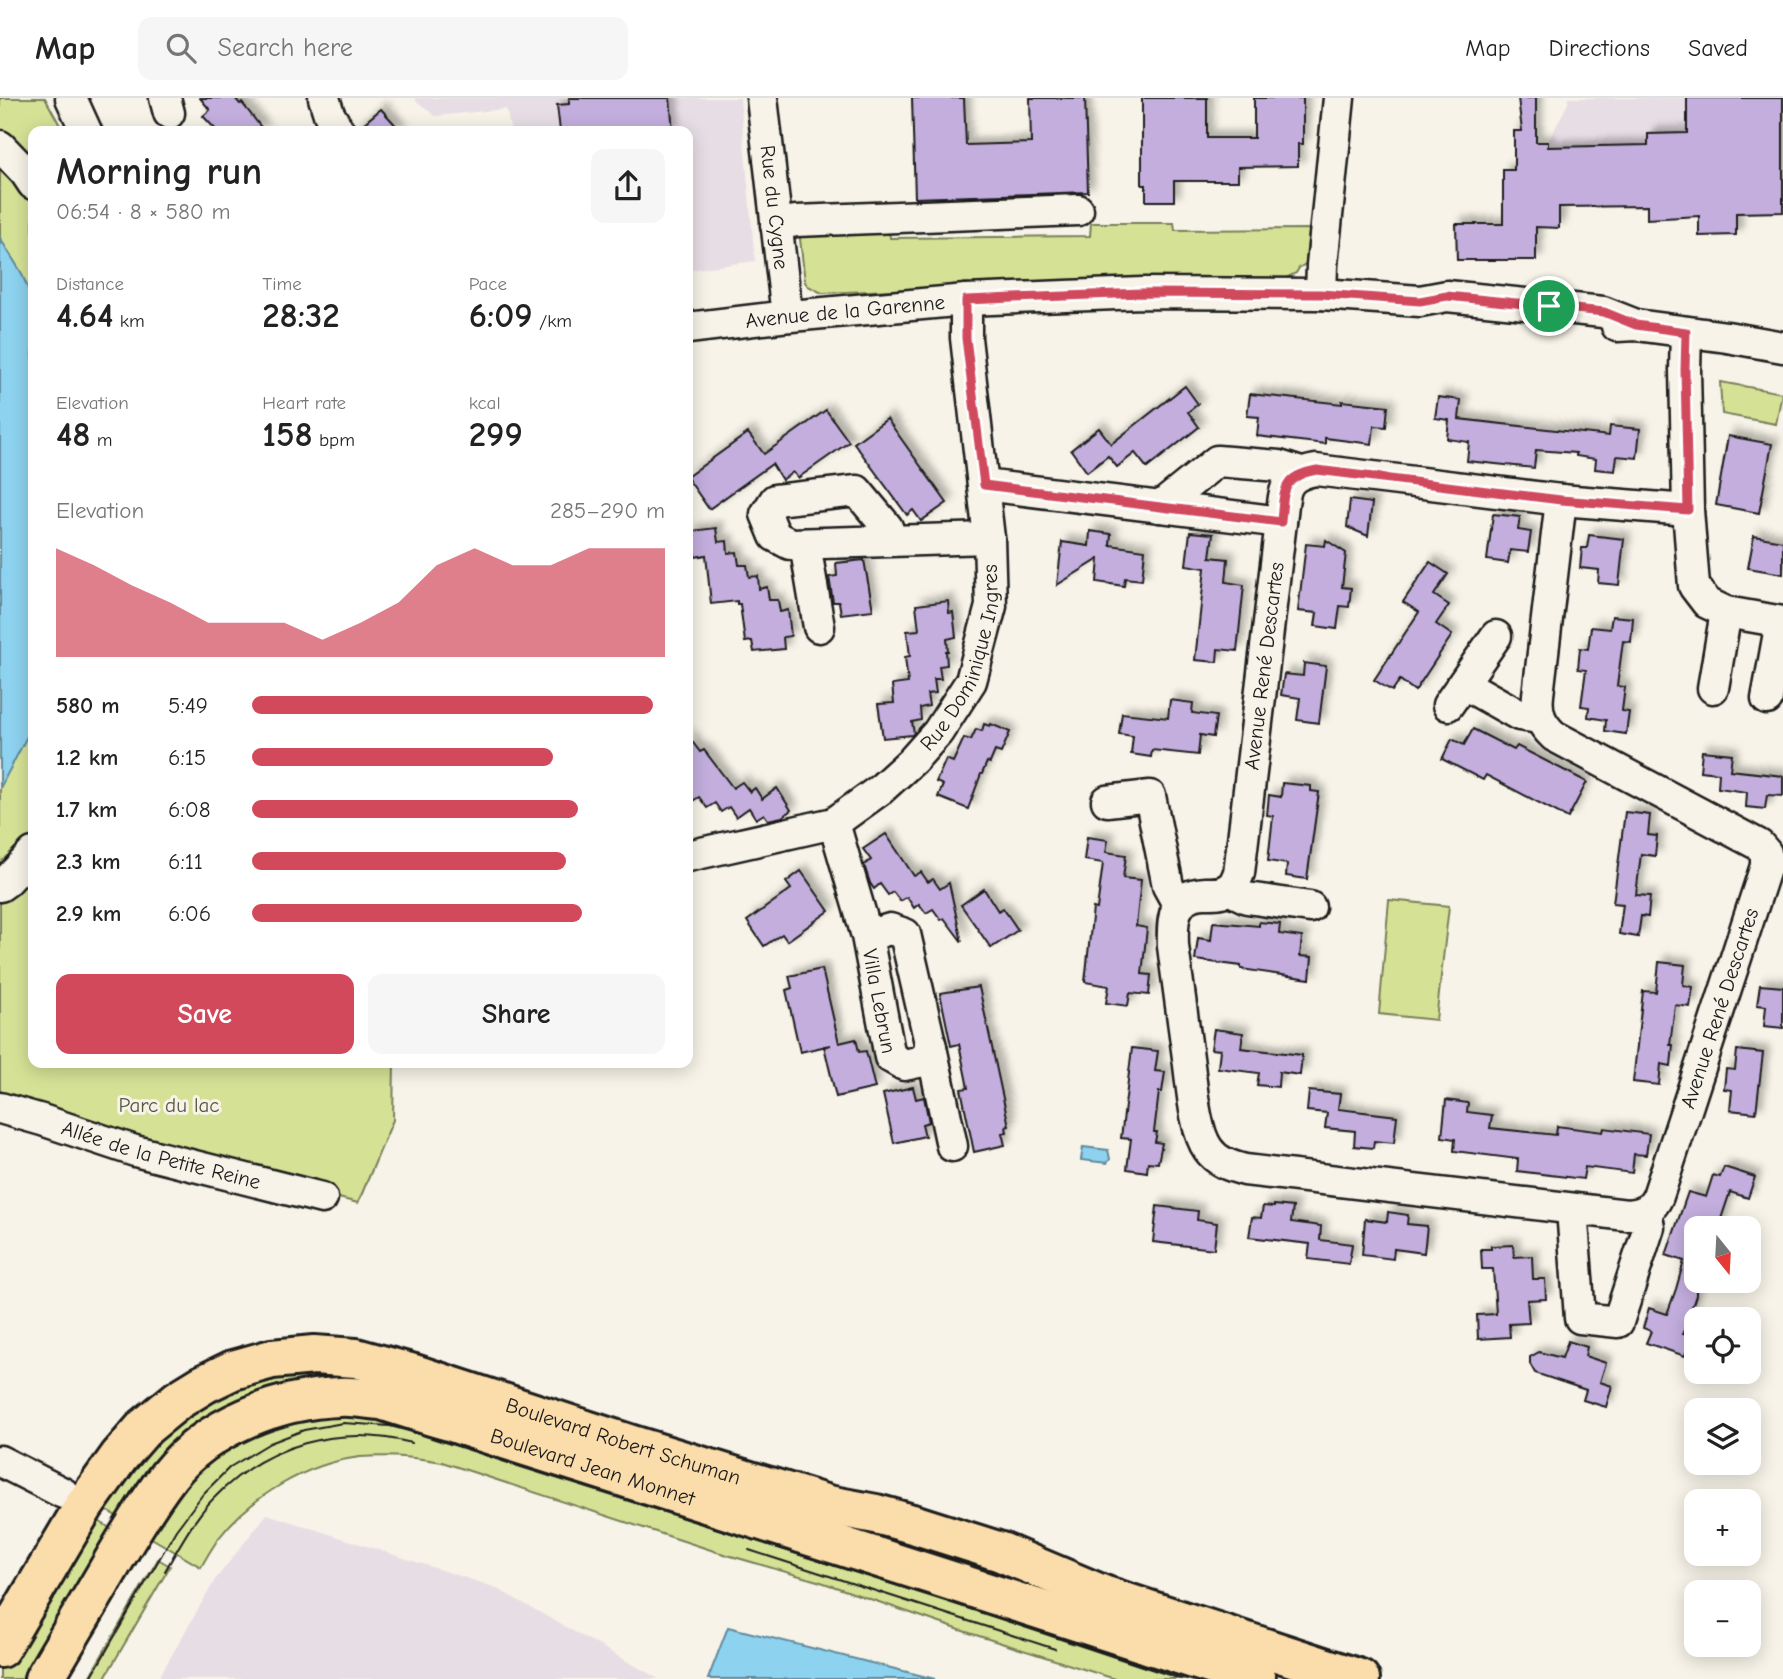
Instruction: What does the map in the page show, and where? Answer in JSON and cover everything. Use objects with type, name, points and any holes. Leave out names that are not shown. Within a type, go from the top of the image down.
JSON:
[{"type":"main road","name":"Boulevard Robert Schuman","points":[[0,1648],[84,1506],[119,1457],[145,1427],[178,1399],[233,1370],[272,1359],[314,1354],[356,1358],[414,1374],[828,1505],[916,1525],[1001,1552],[1102,1595],[1360,1679]]},
{"type":"main road","name":"Boulevard Jean Monnet","points":[[44,1679],[130,1533],[170,1474],[191,1452],[249,1416],[300,1401],[340,1397],[381,1400],[1256,1679]]},
{"type":"street","points":[[71,98],[84,126]]},
{"type":"street","points":[[324,98],[336,126]]},
{"type":"street","name":"Rue du Cygne","points":[[762,98],[787,316]]},
{"type":"street","points":[[1321,294],[1336,221],[1339,98]]},
{"type":"street","points":[[0,146],[28,177]]},
{"type":"street","points":[[776,225],[796,221],[1078,210]]},
{"type":"street","name":"Avenue de la Garenne","points":[[693,327],[966,300],[1142,293],[1321,294],[1420,301],[1447,296],[1604,312],[1636,325],[1727,337],[1783,348]]},
{"type":"street","name":"Rue Dominique Ingres","points":[[693,852],[834,823],[881,789],[913,760],[938,732],[971,681],[991,606],[989,538],[966,338],[966,300]]},
{"type":"street","points":[[1686,332],[1688,510],[1694,586],[1707,603],[1726,612],[1782,622],[1767,699]]},
{"type":"street","points":[[1160,507],[1217,461],[1279,466],[1301,473],[1317,470],[1561,500],[1688,510]]},
{"type":"street","name":"Avenue René Descartes","points":[[1228,889],[1233,886],[1239,873],[1243,845],[1285,490],[1291,480],[1301,473]]},
{"type":"street","points":[[984,485],[1281,522]]},
{"type":"street","points":[[892,541],[887,527],[857,491],[775,500],[766,514],[775,536],[790,544],[805,544],[989,538]]},
{"type":"street","points":[[1539,718],[1538,695],[1561,500]]},
{"type":"street","points":[[805,544],[819,627]]},
{"type":"street","points":[[1713,688],[1726,612]]},
{"type":"street","name":"Avenue René Descartes","points":[[1496,636],[1456,695],[1519,715],[1539,718],[1554,736],[1759,845],[1766,853],[1766,866],[1662,1184],[1654,1205],[1646,1211],[1649,1227],[1618,1322],[1580,1318],[1572,1209]]},
{"type":"street","points":[[1107,801],[1150,796],[1168,886],[1179,906]]},
{"type":"street","name":"Villa Lebrun","points":[[834,823],[867,936],[890,1057],[904,1065],[923,1061],[931,1047]]},
{"type":"street","points":[[0,886],[28,858]]},
{"type":"street","points":[[1310,907],[1247,898],[1228,889],[1194,894],[1182,901],[1175,911],[1172,925],[1173,946],[1194,1104],[1201,1137],[1216,1158],[1226,1165],[1245,1170],[1627,1215],[1646,1211]]},
{"type":"street","name":"Villa Lebrun","points":[[867,936],[890,929],[905,934],[952,1146]]},
{"type":"street","name":"Allée de la Petite Reine","points":[[0,1108],[135,1151],[322,1198]]},
{"type":"street","points":[[0,1461],[63,1493]]},
{"type":"shaded area","points":[[415,98],[740,98],[755,261],[693,269],[693,126],[510,126],[506,109],[435,116]]},
{"type":"shaded area","points":[[1568,98],[1783,98],[1783,212],[1761,212],[1736,202],[1736,235],[1699,236],[1699,216],[1647,219],[1646,206],[1560,207],[1559,228],[1536,227],[1536,203],[1549,198],[1548,142]]},
{"type":"shaded area","points":[[267,1514],[494,1587],[659,1679],[158,1679],[215,1580]]},
{"type":"green space","name":"Parc du lac","points":[[0,98],[45,98],[60,126],[28,126],[28,1068],[394,1068],[393,1120],[358,1203],[231,1170],[0,1117]]},
{"type":"green space","points":[[1091,223],[1174,223],[1175,230],[1310,229],[1307,263],[1284,279],[1145,279],[822,293],[805,282],[799,230],[889,231],[890,238],[1090,236]]},
{"type":"green space","points":[[1720,382],[1782,393],[1776,424],[1722,414]]},
{"type":"green space","points":[[1389,900],[1449,906],[1436,1020],[1379,1014]]},
{"type":"green space","points":[[350,1368],[952,1554],[950,1564],[298,1385],[125,1521],[99,1506],[134,1455],[229,1384]]},
{"type":"green space","points":[[363,1408],[1223,1679],[1115,1679],[821,1582],[717,1552],[442,1462],[422,1459],[360,1457],[320,1466],[281,1484],[246,1509],[231,1524],[201,1567],[143,1533],[171,1490],[257,1426]]},
{"type":"green space","points":[[92,1517],[118,1533],[32,1679],[0,1679],[0,1669]]},
{"type":"green space","points":[[158,1559],[170,1566],[104,1679],[88,1679]]},
{"type":"water","points":[[0,238],[28,288],[28,735],[0,788]]},
{"type":"water","points":[[1083,1147],[1108,1150],[1110,1159],[1107,1163],[1081,1160]]},
{"type":"water","points":[[728,1627],[935,1679],[708,1679]]},
{"type":"building","points":[[200,98],[235,98],[260,126],[212,126],[203,116],[210,110]]},
{"type":"building","points":[[569,98],[670,98],[673,126],[559,126],[557,105],[569,104]]},
{"type":"building","points":[[912,98],[964,98],[966,145],[1031,143],[1030,98],[1085,98],[1088,192],[915,198]]},
{"type":"building","points":[[1142,98],[1207,98],[1207,138],[1254,138],[1254,98],[1303,98],[1303,144],[1298,144],[1298,166],[1238,167],[1238,181],[1174,181],[1174,201],[1146,201],[1146,185],[1142,185]]},
{"type":"building","points":[[1518,98],[1536,98],[1536,142],[1548,142],[1548,147],[1648,145],[1648,134],[1687,133],[1687,98],[1783,98],[1783,212],[1736,213],[1736,235],[1699,236],[1699,216],[1647,219],[1647,206],[1559,207],[1559,228],[1536,227],[1536,260],[1457,260],[1456,224],[1503,224],[1503,170],[1514,170],[1514,131],[1522,131]]},
{"type":"building","points":[[381,109],[396,126],[361,126]]},
{"type":"building","points":[[1185,386],[1198,404],[1188,412],[1199,427],[1147,468],[1135,453],[1117,467],[1108,456],[1087,472],[1071,450],[1099,428],[1111,444]]},
{"type":"building","points":[[1250,394],[1388,406],[1386,427],[1374,426],[1372,444],[1325,438],[1325,444],[1257,436],[1259,417],[1247,416]]},
{"type":"building","points":[[1438,397],[1461,400],[1459,419],[1609,436],[1610,426],[1640,429],[1637,458],[1617,456],[1615,471],[1595,469],[1596,459],[1576,456],[1576,453],[1536,450],[1534,468],[1467,461],[1469,442],[1447,439],[1449,420],[1435,418]]},
{"type":"building","points":[[826,410],[849,442],[798,478],[793,472],[782,480],[772,464],[709,509],[693,486],[693,472],[748,433],[764,454]]},
{"type":"building","points":[[887,419],[947,503],[921,521],[913,510],[907,515],[854,443]]},
{"type":"building","points":[[1728,436],[1772,444],[1759,513],[1716,505]]},
{"type":"building","points":[[1350,500],[1372,503],[1368,536],[1347,527]]},
{"type":"building","points":[[1493,514],[1520,517],[1518,530],[1531,532],[1528,552],[1510,550],[1508,563],[1487,560]]},
{"type":"building","points":[[716,528],[718,542],[727,541],[728,553],[737,552],[739,565],[747,565],[749,577],[758,576],[759,589],[767,587],[769,600],[778,600],[780,612],[788,610],[791,636],[783,637],[784,649],[754,652],[752,641],[745,642],[740,604],[737,604],[737,601],[711,604],[706,555],[695,557],[693,531]]},
{"type":"building","points":[[1090,531],[1111,534],[1110,545],[1145,550],[1142,580],[1125,578],[1124,586],[1097,582],[1099,559],[1057,585],[1062,542],[1089,546]]},
{"type":"building","points":[[1190,532],[1213,534],[1210,557],[1228,559],[1226,582],[1244,585],[1237,651],[1218,649],[1217,662],[1195,660],[1205,568],[1186,565]]},
{"type":"building","points":[[1589,535],[1624,539],[1619,585],[1598,583],[1599,570],[1580,568],[1582,548],[1587,548]]},
{"type":"building","points":[[1754,536],[1783,541],[1783,574],[1748,568]]},
{"type":"building","points":[[1326,540],[1346,553],[1342,587],[1351,588],[1349,607],[1340,606],[1337,629],[1315,626],[1317,613],[1298,611],[1306,544],[1325,546]]},
{"type":"building","points":[[864,560],[873,610],[841,614],[839,602],[833,602],[829,577],[837,576],[836,563]]},
{"type":"building","points":[[1430,562],[1448,574],[1434,595],[1449,605],[1436,624],[1452,635],[1415,691],[1400,680],[1392,691],[1374,680],[1419,612],[1403,602]]},
{"type":"building","points":[[948,601],[949,613],[953,612],[956,637],[947,639],[947,665],[939,666],[941,679],[934,679],[936,693],[927,694],[929,706],[920,708],[921,720],[912,722],[912,735],[883,738],[878,704],[894,703],[892,685],[908,683],[905,657],[910,656],[907,631],[919,630],[916,605]]},
{"type":"building","points":[[1612,616],[1633,618],[1631,642],[1623,641],[1617,686],[1625,687],[1622,711],[1629,712],[1626,734],[1605,731],[1606,720],[1588,717],[1589,707],[1581,706],[1586,670],[1578,669],[1580,648],[1588,649],[1591,627],[1610,629]]},
{"type":"building","points":[[1304,663],[1326,666],[1319,723],[1297,720],[1300,698],[1281,695],[1284,674],[1303,676]]},
{"type":"building","points":[[1170,700],[1193,703],[1192,713],[1216,716],[1213,737],[1200,735],[1198,755],[1152,750],[1151,757],[1131,754],[1133,736],[1119,734],[1122,713],[1168,718]]},
{"type":"building","points":[[984,724],[1010,732],[1001,753],[995,751],[990,763],[987,762],[968,809],[938,797],[943,785],[936,782],[946,759],[953,762],[964,738],[971,740],[976,729],[982,731]]},
{"type":"building","points":[[1473,729],[1514,750],[1517,746],[1587,782],[1568,818],[1486,775],[1483,780],[1442,759],[1452,739],[1464,745]]},
{"type":"building","points":[[693,743],[700,752],[704,750],[733,788],[742,782],[750,792],[755,788],[762,799],[777,788],[791,810],[782,817],[768,820],[764,814],[756,819],[749,808],[736,817],[729,807],[721,812],[715,803],[707,808],[699,797],[693,801]]},
{"type":"building","points":[[1702,751],[1732,754],[1730,770],[1783,776],[1783,796],[1767,795],[1765,809],[1746,807],[1747,792],[1718,788],[1719,773],[1700,771]]},
{"type":"building","points":[[1282,783],[1311,786],[1311,791],[1319,792],[1307,879],[1286,876],[1287,864],[1268,861],[1273,816],[1267,815],[1269,795],[1281,797]]},
{"type":"building","points":[[1625,812],[1650,815],[1648,835],[1657,836],[1655,856],[1641,854],[1636,895],[1650,896],[1648,917],[1641,916],[1638,937],[1619,934],[1623,904],[1613,903]]},
{"type":"building","points":[[886,834],[914,876],[921,872],[928,882],[933,879],[940,889],[949,883],[962,942],[944,918],[941,920],[933,909],[926,913],[919,904],[914,908],[907,897],[900,901],[893,892],[888,895],[880,884],[874,889],[864,865],[871,860],[863,849]]},
{"type":"building","points":[[1087,837],[1108,840],[1106,852],[1126,855],[1123,878],[1141,880],[1136,926],[1147,928],[1142,974],[1151,975],[1149,995],[1130,993],[1128,1006],[1106,1003],[1109,986],[1085,982],[1093,908],[1097,909],[1103,863],[1084,860]]},
{"type":"building","points":[[801,871],[829,911],[787,941],[782,934],[764,946],[747,921],[791,889],[786,882]]},
{"type":"building","points":[[984,889],[998,911],[1003,908],[1018,930],[991,948],[961,905]]},
{"type":"building","points":[[1213,922],[1259,926],[1259,922],[1280,924],[1279,934],[1302,937],[1300,956],[1312,957],[1310,979],[1195,960],[1198,938],[1211,940]]},
{"type":"building","points":[[1659,962],[1685,965],[1683,985],[1693,987],[1690,1007],[1675,1005],[1670,1045],[1673,1045],[1671,1066],[1661,1064],[1659,1085],[1633,1082],[1643,991],[1656,992]]},
{"type":"building","points":[[822,969],[839,1043],[856,1039],[859,1052],[866,1051],[875,1088],[836,1097],[824,1047],[800,1052],[786,990],[792,988],[789,976]]},
{"type":"building","points":[[1760,985],[1783,987],[1783,1028],[1764,1026],[1766,1006],[1757,1005]]},
{"type":"building","points":[[979,987],[1009,1126],[1006,1127],[1007,1132],[1002,1133],[1005,1145],[974,1152],[961,1089],[968,1088],[959,1044],[951,1046],[940,993]]},
{"type":"building","points":[[1214,1029],[1243,1033],[1241,1048],[1302,1055],[1300,1075],[1279,1072],[1278,1087],[1257,1085],[1259,1073],[1218,1068],[1220,1050],[1211,1049]]},
{"type":"building","points":[[1132,1048],[1158,1051],[1155,1071],[1165,1072],[1162,1092],[1159,1092],[1154,1132],[1157,1132],[1155,1142],[1162,1143],[1158,1163],[1148,1162],[1147,1172],[1127,1169],[1131,1139],[1121,1138]]},
{"type":"building","points":[[1737,1050],[1763,1053],[1756,1113],[1730,1110],[1732,1090],[1724,1089],[1726,1069],[1735,1070]]},
{"type":"building","points":[[913,1087],[916,1099],[924,1097],[929,1122],[922,1124],[925,1136],[894,1143],[883,1094]]},
{"type":"building","points":[[1309,1091],[1340,1094],[1338,1109],[1397,1116],[1394,1143],[1374,1141],[1373,1148],[1354,1146],[1355,1131],[1325,1128],[1327,1113],[1307,1111]]},
{"type":"building","points":[[1446,1100],[1468,1103],[1467,1112],[1492,1115],[1490,1128],[1556,1135],[1557,1126],[1649,1134],[1646,1155],[1634,1154],[1632,1173],[1585,1167],[1583,1179],[1517,1171],[1518,1159],[1454,1151],[1455,1139],[1442,1137]]},
{"type":"building","points":[[1724,1167],[1755,1177],[1748,1198],[1730,1192],[1722,1216],[1684,1216],[1684,1261],[1666,1255],[1688,1192],[1706,1197],[1713,1175],[1720,1177]]},
{"type":"building","points":[[1157,1206],[1198,1211],[1197,1220],[1217,1223],[1214,1249],[1153,1242]]},
{"type":"building","points":[[1263,1206],[1293,1207],[1291,1222],[1321,1226],[1320,1240],[1352,1244],[1349,1264],[1308,1259],[1310,1244],[1249,1237],[1252,1217],[1261,1218]]},
{"type":"building","points":[[1388,1212],[1408,1215],[1407,1224],[1427,1226],[1424,1253],[1394,1249],[1393,1259],[1362,1255],[1365,1219],[1387,1222]]},
{"type":"building","points":[[1513,1245],[1514,1257],[1532,1256],[1533,1279],[1545,1279],[1546,1299],[1527,1300],[1529,1323],[1509,1324],[1510,1337],[1478,1339],[1477,1315],[1496,1314],[1493,1269],[1482,1269],[1481,1249]]},
{"type":"building","points":[[1684,1261],[1684,1293],[1696,1295],[1692,1307],[1684,1307],[1684,1356],[1646,1343],[1651,1331],[1643,1328],[1649,1308],[1667,1314]]},
{"type":"building","points":[[1568,1341],[1587,1347],[1585,1356],[1606,1363],[1600,1382],[1612,1386],[1606,1407],[1583,1400],[1586,1390],[1535,1373],[1530,1357],[1539,1352],[1562,1358]]},
{"type":"tram line","points":[[90,1679],[176,1530],[203,1494],[230,1467],[270,1443],[304,1430],[343,1423],[390,1426],[443,1440],[1181,1679]]},
{"type":"tram line","points":[[165,1571],[206,1506],[233,1480],[256,1464],[305,1443],[331,1438],[357,1436],[412,1443]]},
{"type":"tram line","points":[[749,1550],[1055,1649]]},
{"type":"route","points":[[1142,293],[1279,293],[1420,301],[1447,296],[1549,306],[1604,312],[1636,325],[1686,332],[1688,510],[1561,500],[1317,470],[1301,473],[1291,480],[1285,490],[1281,522],[984,485],[966,338],[966,300],[1142,293]]}]
